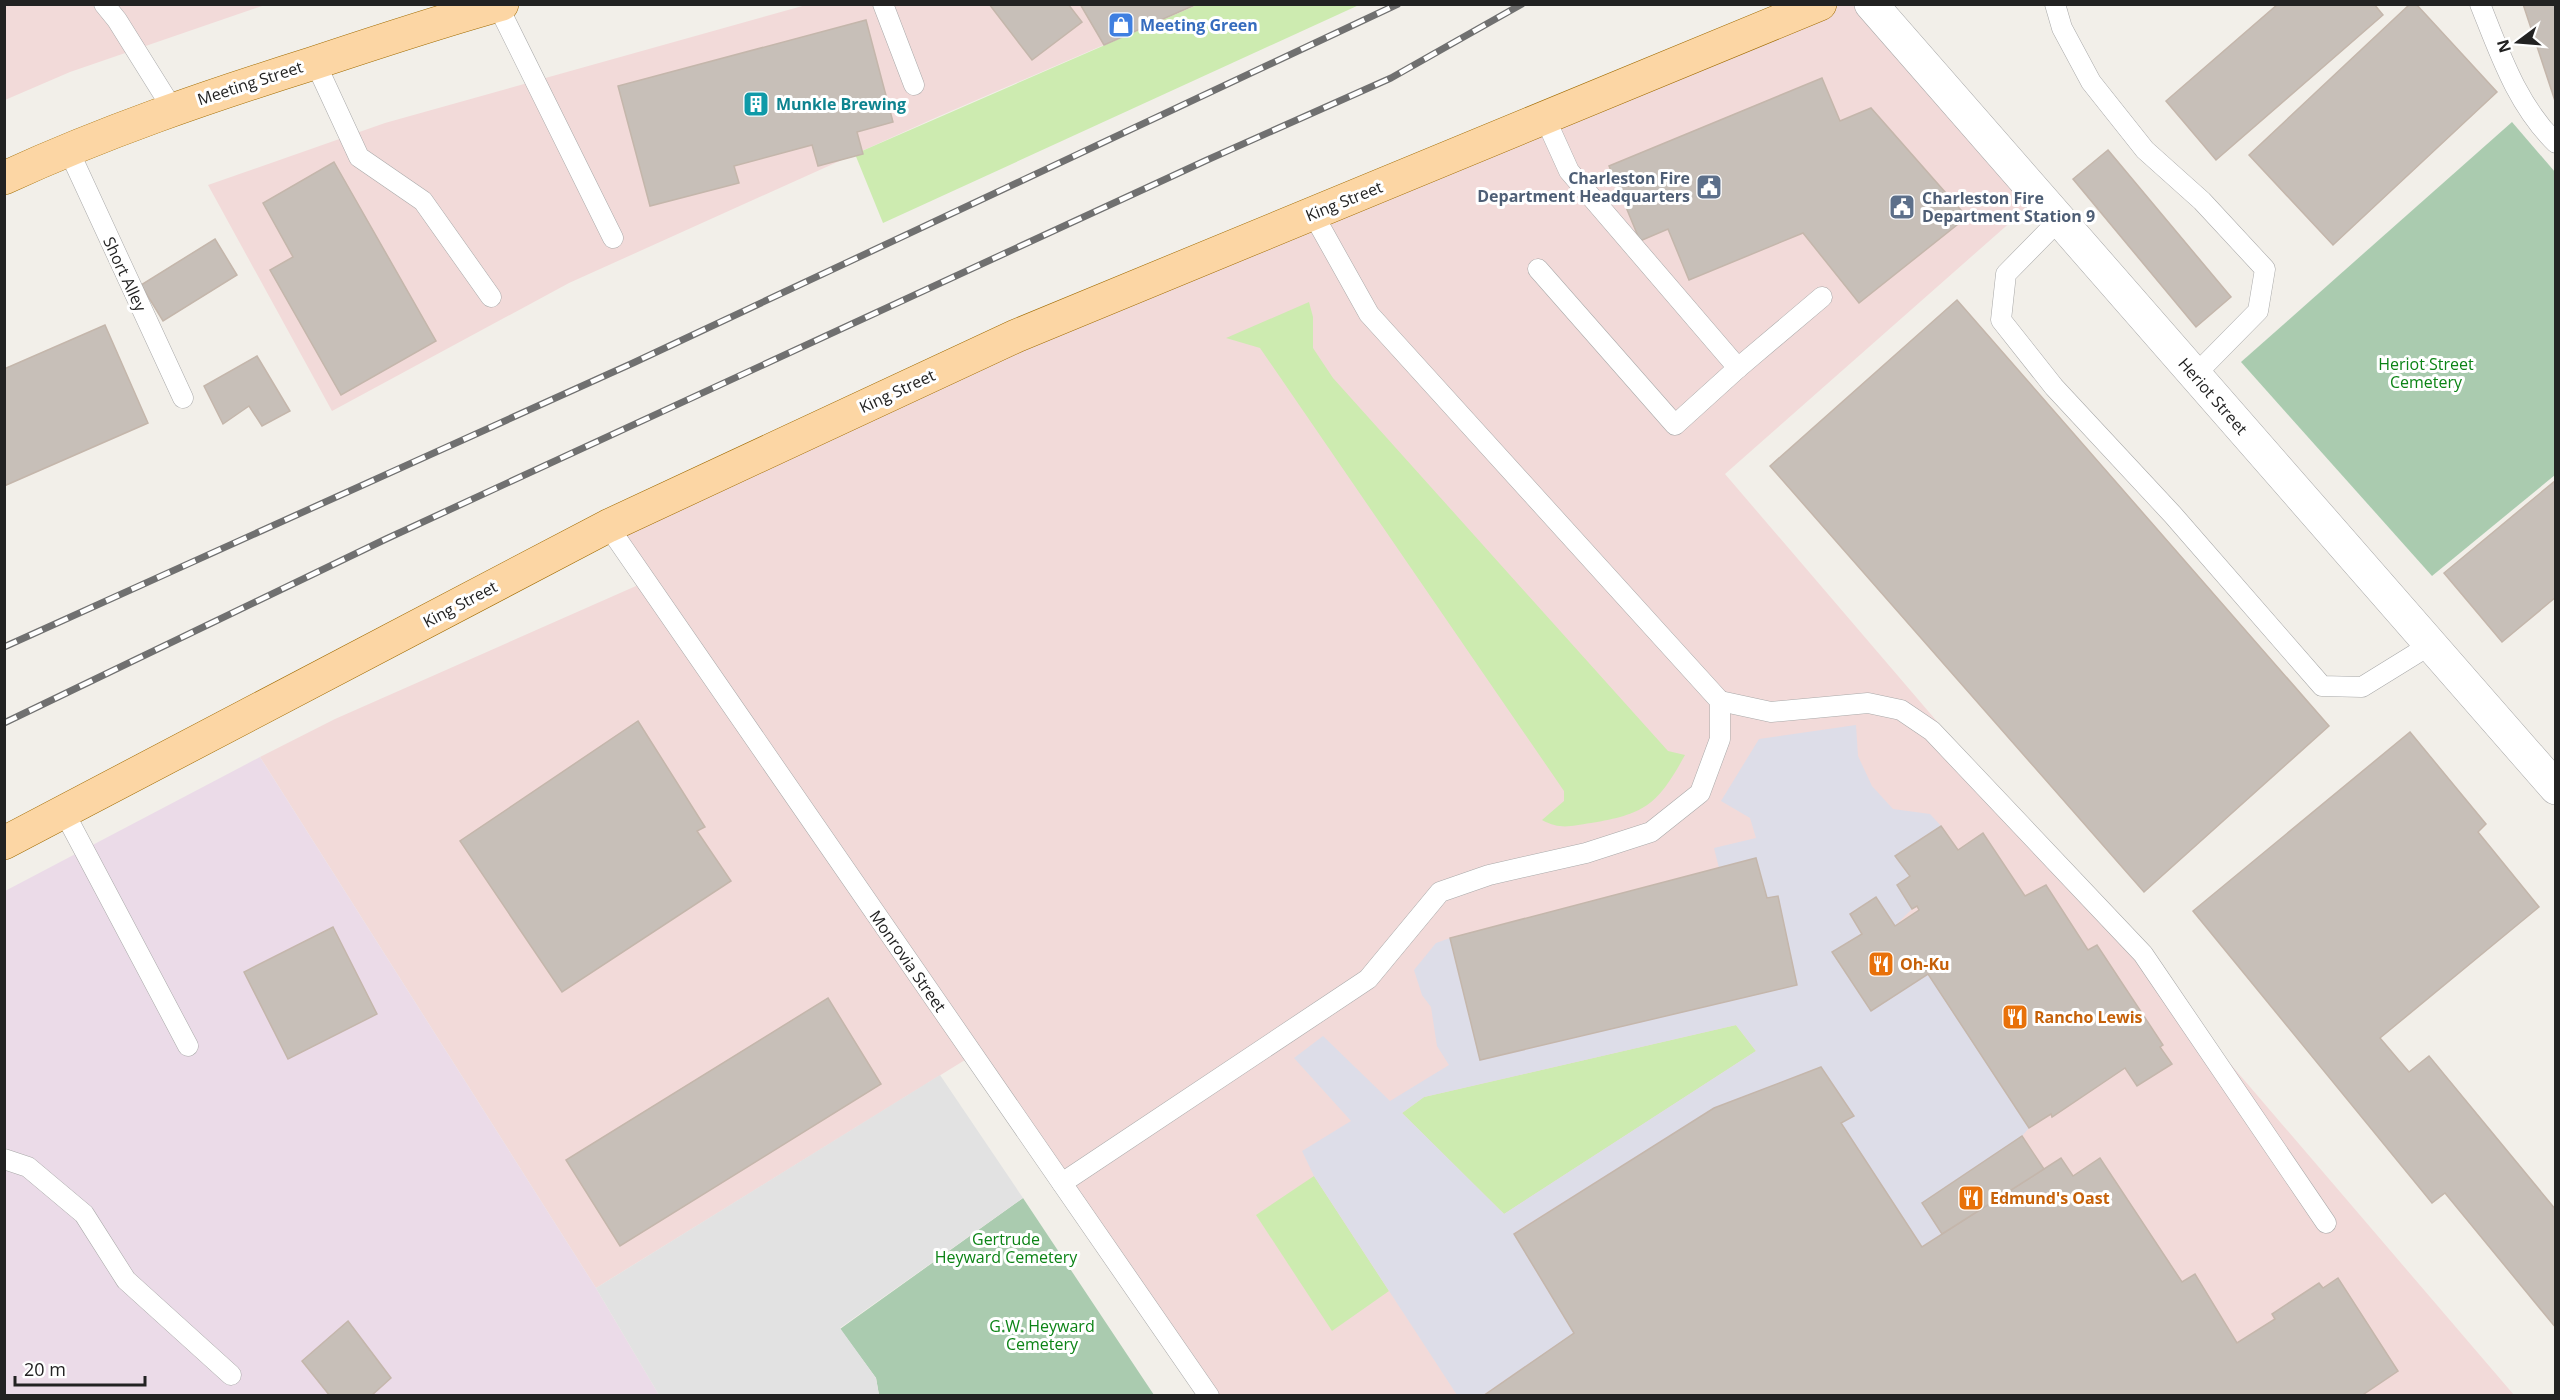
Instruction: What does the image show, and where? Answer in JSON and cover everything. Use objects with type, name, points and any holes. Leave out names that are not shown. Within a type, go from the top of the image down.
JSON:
[{"type":"main road","name":"King Street","points":[[4,843],[608,526],[1016,336],[1820,4]]},
{"type":"main road","name":"Meeting Street","points":[[4,178],[68,149],[172,108],[397,34],[500,5]]},
{"type":"street","name":"Heriot Street","points":[[1871,4],[2556,788]]},
{"type":"lane","points":[[104,4],[117,20],[172,108]]},
{"type":"lane","points":[[883,4],[914,85]]},
{"type":"lane","points":[[2055,4],[2062,28],[2091,82],[2145,150],[2202,201],[2265,269],[2258,311],[2195,375]]},
{"type":"lane","points":[[2480,4],[2511,82],[2544,132],[2556,143]]},
{"type":"lane","points":[[500,5],[614,238]]},
{"type":"lane","points":[[315,62],[359,157],[423,201],[491,297]]},
{"type":"lane","points":[[1545,118],[1569,171],[1738,369]]},
{"type":"lane","name":"Short Alley","points":[[68,149],[183,398]]},
{"type":"lane","points":[[1313,214],[1369,314],[1720,702],[1771,712],[1868,703],[1901,710],[1932,730],[2143,954],[2326,1223]]},
{"type":"lane","points":[[2059,220],[2006,274],[2001,320],[2054,387],[2173,515],[2322,686],[2362,687],[2430,645]]},
{"type":"lane","points":[[1538,269],[1675,425],[1822,297]]},
{"type":"lane","name":"Monrovia Street","points":[[608,526],[1209,1395]]},
{"type":"lane","points":[[1062,1183],[1368,978],[1440,892],[1489,875],[1586,853],[1651,832],[1700,793],[1720,739],[1720,702]]},
{"type":"lane","points":[[64,812],[188,1046]]},
{"type":"lane","points":[[4,1159],[28,1167],[84,1214],[126,1280],[231,1375]]},
{"type":"shaded area","points":[[5,5],[265,5],[70,72],[5,100]]},
{"type":"shaded area","points":[[806,5],[1196,5],[935,118],[569,283],[332,411],[208,185],[385,123]]},
{"type":"shaded area","points":[[1841,5],[1871,5],[2039,197],[1725,474],[2514,1395],[1209,1395],[973,1055],[596,1288],[260,757],[335,719],[645,582],[608,526],[1313,214]]},
{"type":"shaded area","points":[[1856,725],[1858,756],[1872,786],[1893,809],[1930,814],[1941,826],[1895,856],[1910,876],[1897,885],[1912,909],[1895,926],[1876,898],[1850,914],[1862,934],[1833,952],[1871,1011],[1928,974],[2029,1128],[2022,1136],[1923,1202],[1942,1234],[1922,1247],[1841,1123],[1854,1115],[1821,1068],[1714,1108],[1514,1233],[1574,1333],[1483,1395],[1457,1395],[1314,1176],[1302,1151],[1351,1121],[1294,1058],[1323,1036],[1390,1101],[1449,1065],[1437,1046],[1431,1007],[1422,995],[1414,970],[1436,943],[1450,938],[1481,1060],[1797,985],[1778,897],[1767,898],[1756,859],[1719,868],[1714,848],[1756,838],[1750,818],[1721,801],[1759,739]],"holes":[[[1736,1025],[1756,1051],[1504,1214],[1402,1113],[1424,1097]]]},
{"type":"shaded area","points":[[260,757],[596,1288],[659,1395],[5,1396],[5,891]]},
{"type":"shaded area","points":[[940,1075],[1023,1198],[840,1328],[876,1378],[879,1395],[659,1395],[596,1288]]},
{"type":"green space","points":[[1197,5],[1359,5],[883,223],[855,154]]},
{"type":"green space","name":"Heriot Street Cemetery","points":[[2512,122],[2555,172],[2555,475],[2432,576],[2241,362]]},
{"type":"green space","points":[[1309,302],[1313,317],[1313,348],[1333,378],[1668,751],[1685,755],[1667,785],[1648,804],[1610,820],[1577,825],[1560,826],[1542,820],[1564,801],[1564,791],[1260,348],[1226,338]]},
{"type":"green space","points":[[1736,1025],[1756,1051],[1504,1214],[1402,1113],[1424,1097]]},
{"type":"green space","points":[[1314,1176],[1389,1291],[1332,1331],[1256,1215]]},
{"type":"green space","points":[[1023,1198],[1154,1395],[879,1395],[876,1378],[840,1329]]},
{"type":"building","points":[[989,4],[1068,4],[1082,22],[1032,60]]},
{"type":"building","name":"Meeting Green","points":[[1080,4],[1197,4],[1104,45]]},
{"type":"building","points":[[2278,4],[2374,4],[2383,15],[2216,160],[2166,101]]},
{"type":"building","points":[[2410,4],[2416,4],[2497,92],[2333,245],[2249,155]]},
{"type":"building","points":[[2523,4],[2556,4],[2556,104]]},
{"type":"building","name":"Munkle Brewing","points":[[866,20],[893,122],[857,132],[863,154],[818,166],[812,145],[734,166],[739,183],[650,206],[618,86]]},
{"type":"building","points":[[1822,78],[1840,121],[1871,108],[1967,217],[1859,303],[1803,233],[1689,280],[1668,229],[1640,241],[1609,166]]},
{"type":"building","points":[[2108,150],[2231,297],[2196,327],[2073,179]]},
{"type":"building","points":[[334,162],[436,341],[341,395],[270,270],[293,257],[263,203]]},
{"type":"building","points":[[215,239],[237,275],[163,321],[141,285]]},
{"type":"building","points":[[1957,300],[2329,726],[2144,892],[1770,466]]},
{"type":"building","points":[[105,325],[148,423],[4,486],[4,369]]},
{"type":"building","points":[[257,356],[290,411],[262,426],[249,406],[223,424],[204,386]]},
{"type":"building","points":[[2556,480],[2556,597],[2502,642],[2444,573]]},
{"type":"building","points":[[638,721],[705,827],[697,831],[731,881],[562,992],[460,841]]},
{"type":"building","points":[[2410,732],[2486,824],[2478,832],[2539,907],[2380,1038],[2409,1072],[2429,1056],[2556,1210],[2556,1328],[2445,1193],[2432,1203],[2193,911]]},
{"type":"building","points":[[1941,826],[1958,850],[1983,833],[2025,896],[2046,885],[2088,950],[2097,945],[2163,1045],[2160,1047],[2172,1064],[2137,1086],[2125,1068],[2052,1117],[2051,1114],[2029,1128],[1928,974],[1871,1011],[1832,952],[1862,934],[1850,914],[1876,897],[1895,926],[1919,910],[1917,906],[1912,909],[1897,885],[1910,876],[1895,856]]},
{"type":"building","points":[[1756,858],[1767,898],[1778,896],[1797,985],[1480,1060],[1450,938]]},
{"type":"building","points":[[333,927],[377,1014],[288,1059],[244,972]]},
{"type":"building","points":[[828,998],[881,1084],[620,1246],[566,1160]]},
{"type":"building","points":[[1821,1067],[1854,1116],[1841,1123],[1922,1247],[2061,1158],[2073,1176],[2100,1158],[2182,1282],[2195,1274],[2237,1343],[2275,1319],[2272,1314],[2319,1283],[2323,1288],[2338,1278],[2398,1371],[2361,1396],[1483,1396],[1574,1333],[1514,1234],[1714,1108]]},
{"type":"building","points":[[2022,1136],[2044,1169],[1942,1234],[1922,1203]]},
{"type":"building","points":[[348,1321],[391,1378],[371,1396],[330,1396],[302,1361]]},
{"type":"railway","points":[[4,647],[633,363],[1398,4]]},
{"type":"railway","points":[[4,723],[386,539],[1207,160],[1391,78],[1522,4]]},
{"type":"place","name":"Meeting Green","points":[[1121,25]]},
{"type":"place","name":"Munkle Brewing","points":[[756,104]]},
{"type":"place","name":"Charleston Fire Department Headquarters","points":[[1709,187]]},
{"type":"place","name":"Charleston Fire Department Station 9","points":[[1902,207]]},
{"type":"place","name":"Oh-Ku","points":[[1881,964]]},
{"type":"place","name":"Rancho Lewis","points":[[2015,1017]]},
{"type":"place","name":"Edmund's Oast","points":[[1971,1198]]},
{"type":"park label","name":"Gertrude Heyward Cemetery","points":[[1006,1248]]},
{"type":"park label","name":"G.W. Heyward Cemetery","points":[[1042,1335]]}]
